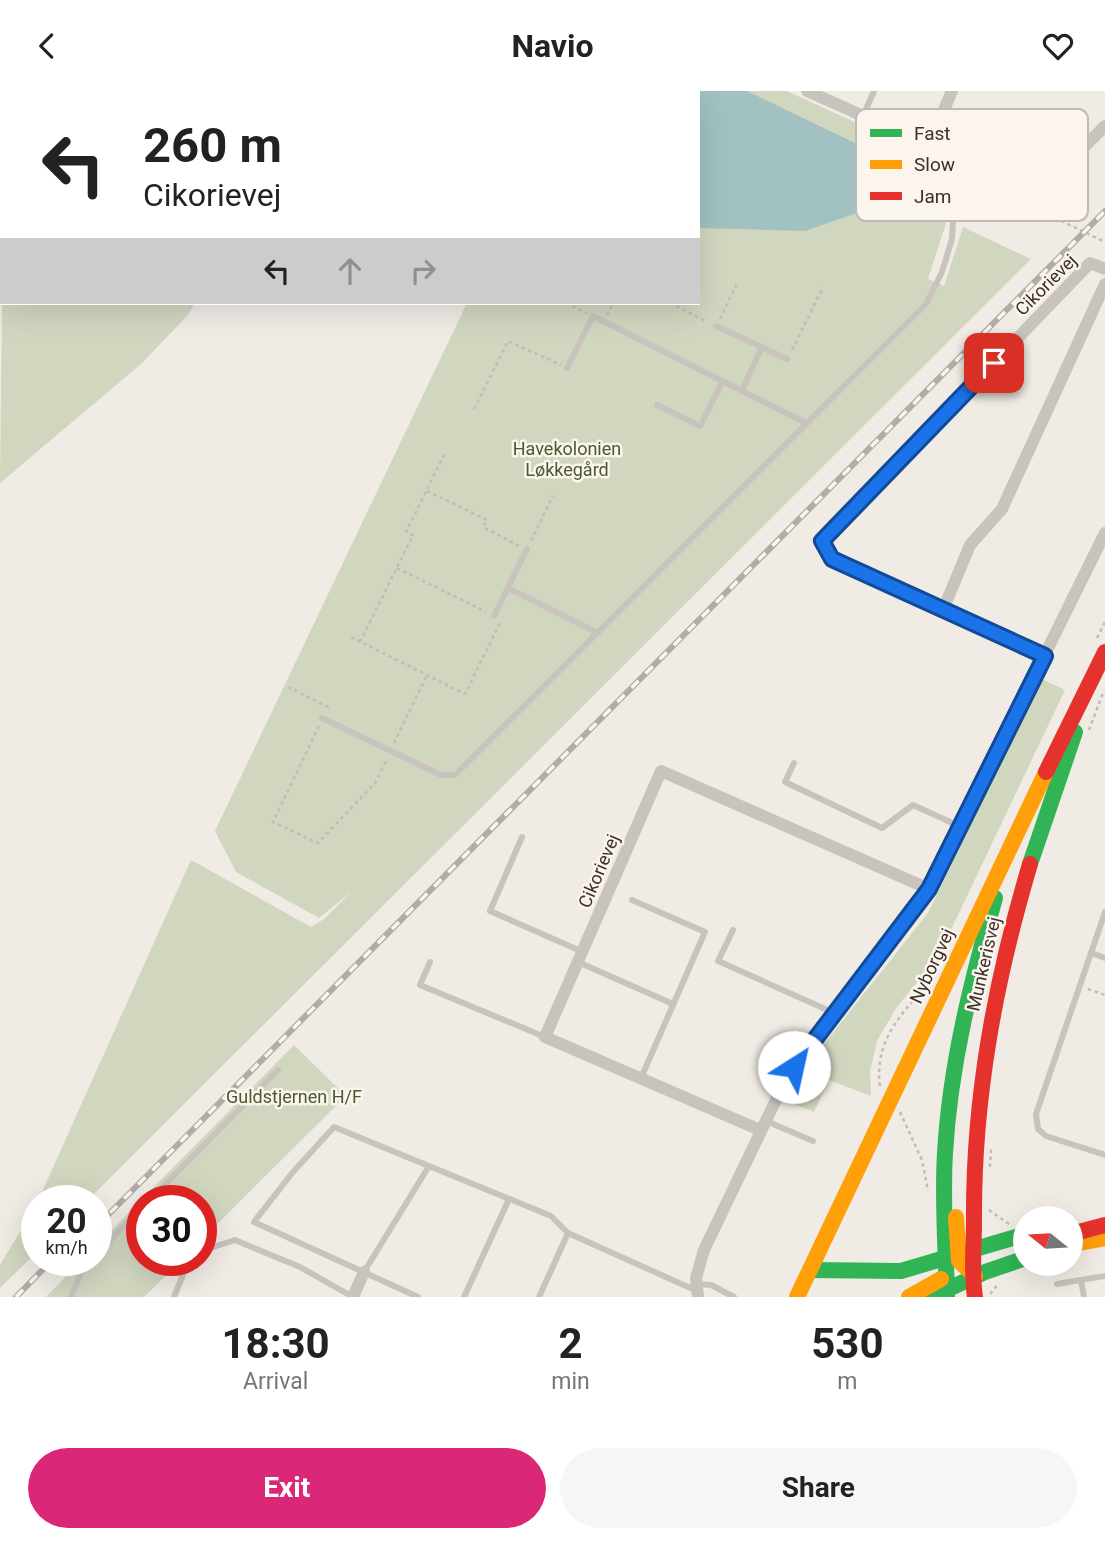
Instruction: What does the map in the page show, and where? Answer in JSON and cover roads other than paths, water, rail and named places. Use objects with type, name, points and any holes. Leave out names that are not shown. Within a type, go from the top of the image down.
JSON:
[{"type":"main road","name":"Nyborgvej","points":[[797,1297],[1012,841],[1105,653]]},
{"type":"main road","name":"Munkerisvej","points":[[960,1273],[984,1055],[995,993],[1039,830],[1105,653]]},
{"type":"main road","name":"Munkerisvej","points":[[975,1297],[960,1273],[945,1154],[957,1052],[979,950],[1012,841]]},
{"type":"main road","points":[[1083,1223],[1105,1224]]},
{"type":"main road","points":[[1083,1230],[1105,1224]]},
{"type":"main road","points":[[1083,1243],[1105,1238]]},
{"type":"main road","points":[[909,1297],[1013,1244]]},
{"type":"main road","points":[[810,1270],[884,1272],[911,1269],[960,1273],[1013,1261]]},
{"type":"main road","points":[[931,1297],[960,1273]]},
{"type":"street","points":[[807,91],[856,113]]},
{"type":"street","points":[[944,109],[952,91]]},
{"type":"street","points":[[1088,143],[1105,126]]},
{"type":"street","name":"Cikorievej","points":[[1045,656],[832,559],[822,541],[1090,263],[1105,269]]},
{"type":"street","points":[[943,610],[970,545],[1002,509],[1105,284]]},
{"type":"street","points":[[697,1291],[704,1250],[763,1125],[801,1054],[929,889],[1105,533]]},
{"type":"street","name":"Cikorievej","points":[[545,1037],[661,771],[929,889]]},
{"type":"street","points":[[545,1037],[763,1125]]},
{"type":"street","points":[[353,1297],[364,1272]]},
{"type":"lane","points":[[866,109],[874,91]]},
{"type":"lane","points":[[323,719],[442,775],[456,775],[926,304],[942,272],[951,239],[952,221]]},
{"type":"lane","points":[[567,368],[593,316],[806,423]]},
{"type":"lane","points":[[716,326],[787,359]]},
{"type":"lane","points":[[742,390],[762,347]]},
{"type":"lane","points":[[657,405],[700,426],[723,381]]},
{"type":"lane","points":[[494,616],[527,549]]},
{"type":"lane","points":[[508,588],[598,633]]},
{"type":"lane","points":[[794,763],[785,782],[882,828],[913,805],[961,827]]},
{"type":"lane","points":[[522,837],[490,911],[673,1004]]},
{"type":"lane","points":[[632,899],[705,932],[641,1078]]},
{"type":"lane","points":[[1105,912],[1036,1114],[1038,1129],[1046,1136],[1105,1155]]},
{"type":"lane","points":[[733,930],[719,961],[834,1013]]},
{"type":"lane","points":[[1091,953],[1105,957]]},
{"type":"lane","points":[[430,962],[420,985],[545,1037]]},
{"type":"lane","points":[[165,1185],[278,1070]]},
{"type":"lane","points":[[763,1125],[813,1141]]},
{"type":"lane","points":[[418,1297],[254,1221],[334,1127],[551,1216],[568,1233],[697,1291],[710,1285],[734,1297]]},
{"type":"lane","points":[[364,1272],[429,1166]]},
{"type":"lane","points":[[464,1297],[509,1199]]},
{"type":"lane","points":[[112,1238],[126,1224]]},
{"type":"lane","points":[[539,1297],[568,1233]]},
{"type":"lane","points":[[217,1246],[235,1240],[300,1267],[353,1297]]},
{"type":"lane","points":[[71,1297],[80,1276]]},
{"type":"lane","points":[[174,1297],[182,1276]]},
{"type":"lane","points":[[1057,1285],[1105,1276]]},
{"type":"lane","points":[[1081,1280],[1084,1297]]},
{"type":"water","points":[[700,91],[747,91],[856,143],[856,213],[805,231],[700,228]]},
{"type":"railway","points":[[112,1211],[1105,211]]},
{"type":"railway","points":[[16,1297],[36,1276]]},
{"type":"park label","name":"Havekolonien Løkkegård","points":[[567,460]]},
{"type":"park label","name":"Guldstjernen H/F","points":[[294,1097]]}]
